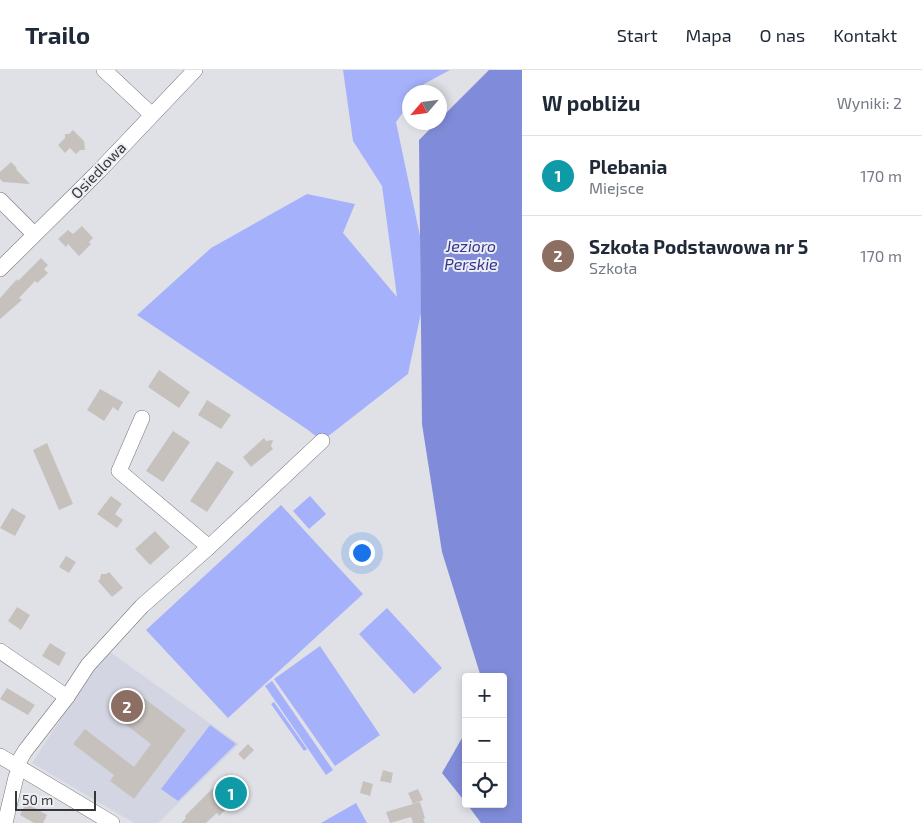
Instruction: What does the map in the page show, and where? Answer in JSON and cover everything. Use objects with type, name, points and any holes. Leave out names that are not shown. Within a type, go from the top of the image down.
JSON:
[{"type":"street","points":[[104,70],[151,114]]},
{"type":"street","name":"Osiedlowa","points":[[0,269],[195,70]]},
{"type":"street","points":[[0,200],[34,234]]},
{"type":"street","points":[[142,418],[119,471],[209,547]]},
{"type":"street","points":[[5,823],[18,767],[25,751],[67,697],[88,665],[142,606],[209,547],[322,441]]},
{"type":"street","points":[[0,651],[67,697]]},
{"type":"street","points":[[0,756],[112,823]]},
{"type":"shaded area","points":[[343,70],[450,70],[423,85],[402,85],[402,114],[396,122],[420,236],[421,313],[408,374],[322,441],[137,315],[211,248],[307,194],[355,204],[343,233],[397,297],[382,186],[353,141]]},
{"type":"shaded area","points":[[310,496],[326,514],[309,529],[293,511]]},
{"type":"shaded area","points":[[281,505],[363,594],[228,718],[146,630]]},
{"type":"shaded area","points":[[387,608],[442,668],[414,694],[359,634]]},
{"type":"shaded area","points":[[320,646],[380,735],[335,766],[274,679]]},
{"type":"shaded area","points":[[110,652],[239,744],[158,823],[134,823],[32,763],[93,669]]},
{"type":"shaded area","points":[[272,681],[333,770],[326,775],[265,686]]},
{"type":"shaded area","points":[[274,702],[307,749],[304,751],[271,704]]},
{"type":"shaded area","points":[[210,725],[236,744],[178,801],[161,789]]},
{"type":"shaded area","points":[[356,803],[367,823],[321,823]]},
{"type":"water","name":"Jezioro Perskie","points":[[489,70],[522,70],[522,823],[481,823],[470,808],[507,808],[507,673],[480,673],[442,552],[422,424],[419,140],[429,130],[447,130],[447,112]]},
{"type":"water","points":[[462,738],[462,798],[442,773]]},
{"type":"building","points":[[73,130],[84,141],[85,150],[80,150],[76,154],[70,148],[65,153],[58,145],[65,138],[65,134],[69,134]]},
{"type":"building","points":[[11,162],[30,184],[3,182],[0,179],[0,172]]},
{"type":"building","points":[[82,226],[93,238],[89,242],[91,244],[79,256],[68,244],[66,247],[58,239],[68,230],[73,234]]},
{"type":"building","points":[[41,258],[48,265],[44,269],[48,273],[37,283],[35,281],[19,298],[22,300],[0,319],[0,298],[17,279],[18,281]]},
{"type":"building","points":[[159,370],[190,392],[179,408],[148,387]]},
{"type":"building","points":[[100,389],[123,402],[118,411],[113,407],[104,421],[87,410]]},
{"type":"building","points":[[207,400],[231,415],[221,429],[198,415]]},
{"type":"building","points":[[173,431],[190,442],[163,482],[146,471]]},
{"type":"building","points":[[264,438],[266,441],[273,440],[271,446],[273,449],[251,467],[243,457]]},
{"type":"building","points":[[47,443],[73,504],[59,510],[33,450]]},
{"type":"building","points":[[217,461],[234,472],[207,512],[190,501]]},
{"type":"building","points":[[111,496],[122,504],[115,514],[123,520],[117,528],[97,514]]},
{"type":"building","points":[[12,508],[26,516],[15,536],[0,528]]},
{"type":"building","points":[[155,531],[170,547],[150,565],[135,549]]},
{"type":"building","points":[[66,556],[76,562],[69,573],[59,567]]},
{"type":"building","points":[[109,572],[123,588],[112,597],[98,581],[101,574]]},
{"type":"building","points":[[17,607],[30,615],[21,630],[8,621]]},
{"type":"building","points":[[50,643],[66,653],[59,666],[42,656]]},
{"type":"building","points":[[7,688],[35,705],[28,715],[0,699]]},
{"type":"building","points":[[140,695],[186,730],[134,799],[110,781],[114,775],[73,744],[85,729],[134,767],[151,744],[120,720]]},
{"type":"building","points":[[248,744],[254,750],[244,760],[238,754]]},
{"type":"building","points":[[383,770],[393,773],[391,783],[380,781]]},
{"type":"building","points":[[227,774],[245,792],[243,794],[248,798],[234,811],[229,806],[219,816],[217,813],[206,823],[181,823],[186,818],[185,816]]},
{"type":"building","points":[[363,781],[373,784],[370,796],[360,793]]},
{"type":"building","points":[[418,789],[423,800],[413,804],[408,793]]},
{"type":"building","points":[[420,802],[425,823],[413,823],[411,817],[390,823],[386,812]]},
{"type":"building","points":[[26,803],[47,815],[43,823],[34,823],[20,815]]},
{"type":"place","name":"Szkoła Podstawowa nr 5","points":[[127,706]]},
{"type":"place","name":"Plebania","points":[[231,793]]}]
